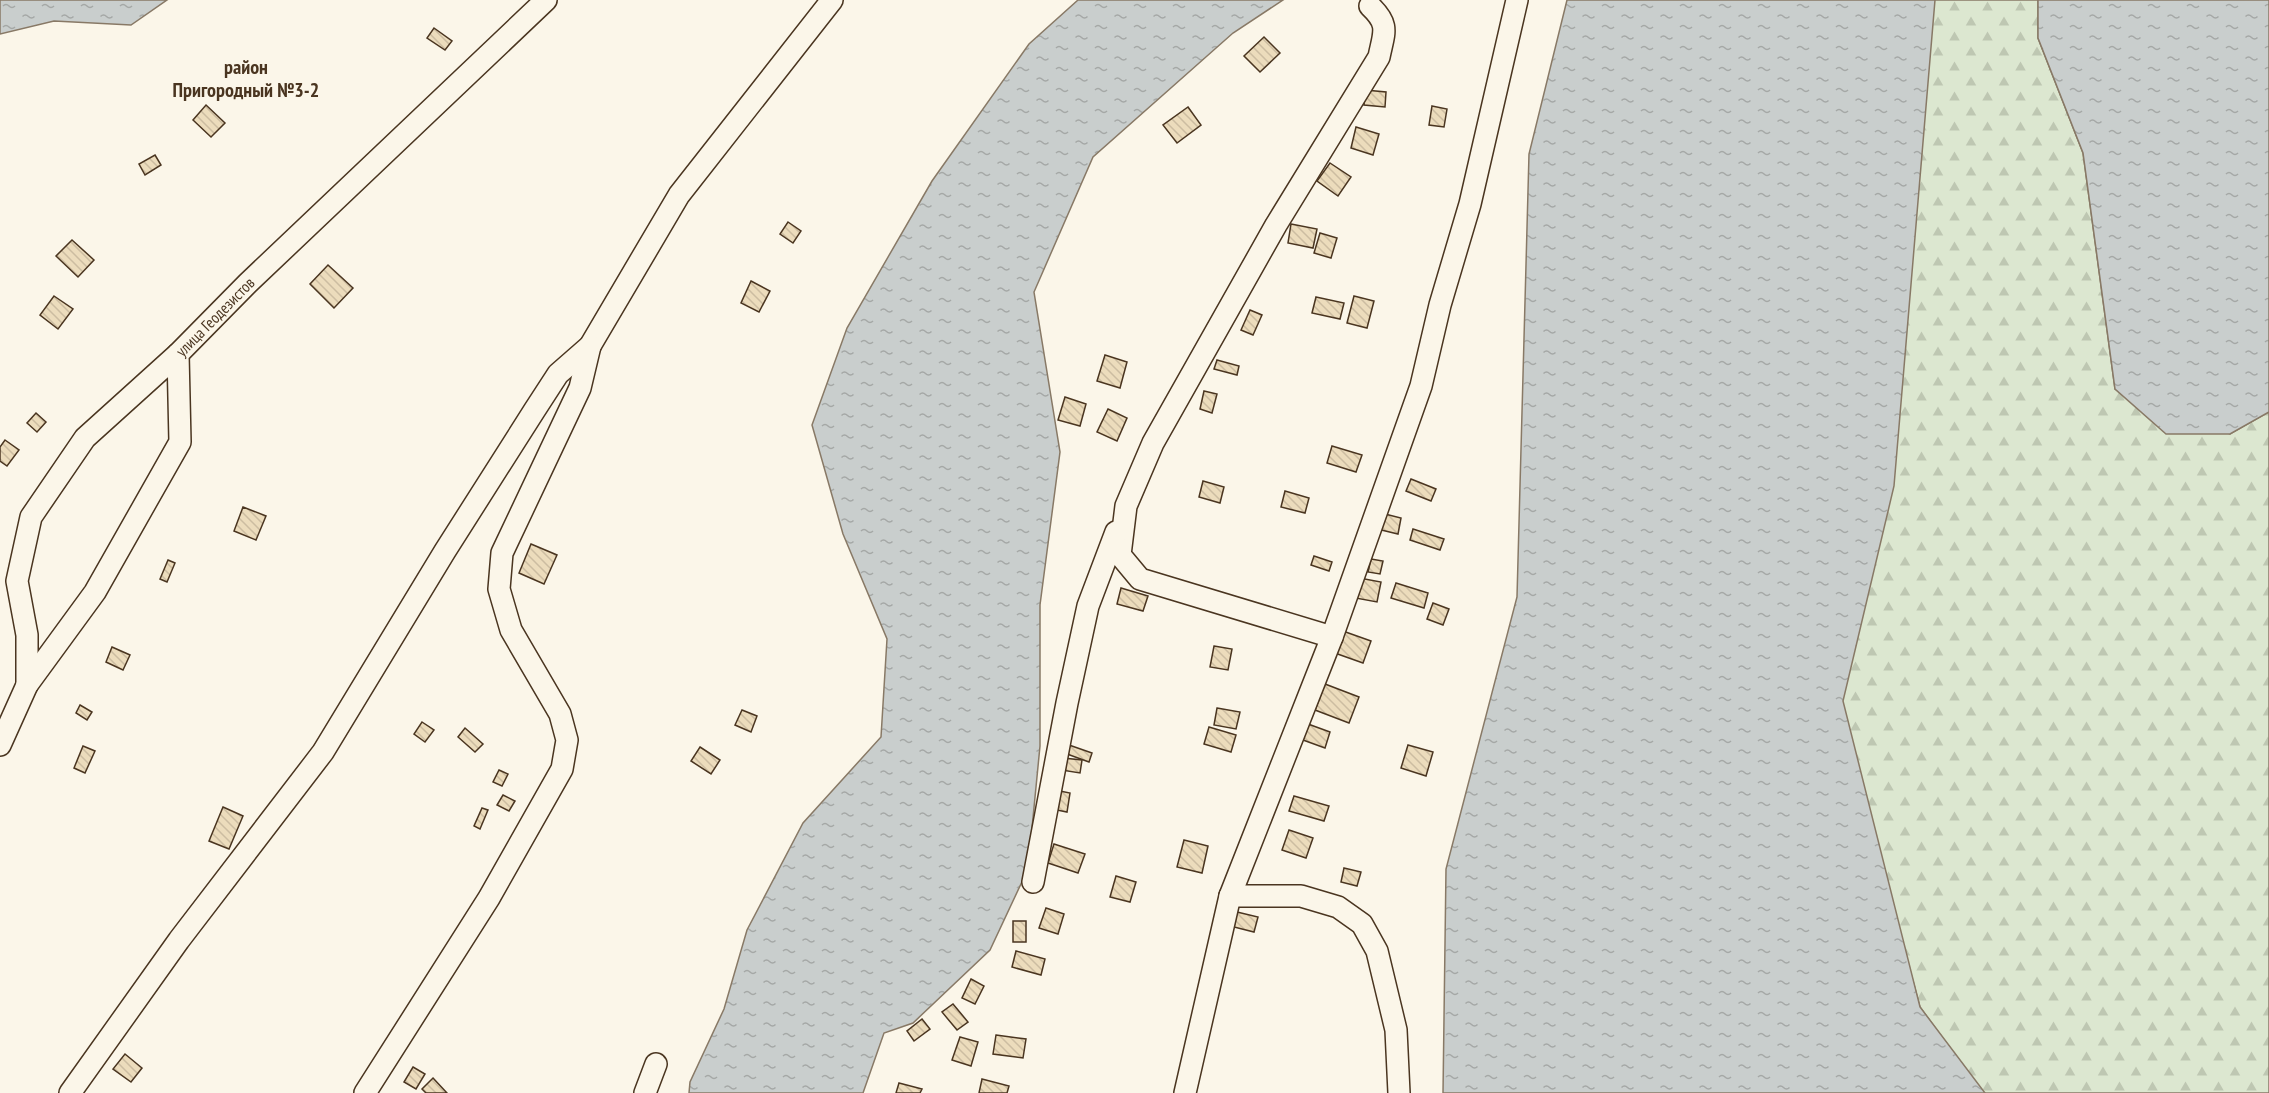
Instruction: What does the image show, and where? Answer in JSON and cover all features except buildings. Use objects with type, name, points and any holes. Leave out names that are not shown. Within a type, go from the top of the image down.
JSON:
[{"type":"street","name":"улица Геодезистов","points":[[0,745],[27,685],[95,592],[180,442],[178,354],[248,283],[546,0]]},
{"type":"street","points":[[364,1093],[489,898],[562,769],[567,740],[560,714],[512,630],[499,589],[502,553],[580,388],[591,346],[680,195],[832,0]]},
{"type":"street","points":[[1185,1093],[1230,896],[1332,637],[1421,386],[1440,305],[1470,204],[1517,0]]},
{"type":"street","points":[[1033,882],[1088,606],[1126,506],[1153,443],[1276,225],[1379,57],[1384,32],[1382,18],[1370,6]]},
{"type":"street","points":[[70,1093],[179,940],[323,752],[445,551],[558,374],[591,346]]},
{"type":"street","points":[[27,685],[27,634],[17,581],[31,517],[85,438],[178,354]]},
{"type":"street","points":[[1126,506],[1120,555],[1140,579],[1332,637]]},
{"type":"street","points":[[1230,896],[1300,896],[1338,907],[1362,924],[1377,951],[1396,1030],[1399,1093]]},
{"type":"street","points":[[645,1093],[656,1064]]},
{"type":"green space","points":[[1934,0],[2038,0],[2038,38],[2083,153],[2115,389],[2230,434],[2269,412],[2269,1093],[1983,1093],[1920,1007],[1808,593]]},
{"type":"water","points":[[0,0],[167,0],[131,25],[54,21],[0,34]]},
{"type":"water","points":[[1078,0],[1283,0],[1233,33],[1093,157],[1034,292],[1060,452],[1040,605],[1040,746],[1028,869],[990,950],[913,1023],[884,1033],[863,1093],[689,1093],[690,1082],[724,1009],[747,930],[803,823],[881,737],[887,639],[843,534],[812,425],[847,328],[932,181],[1029,44]]},
{"type":"water","points":[[1567,0],[1935,0],[1894,486],[1843,701],[1920,1007],[1985,1093],[1443,1093],[1446,869],[1517,597],[1529,154]]},
{"type":"water","points":[[2038,0],[2269,0],[2269,412],[2230,434],[2166,434],[2115,389],[2083,153],[2038,38]]},
{"type":"district","name":"район Пригородный №3-2","points":[[246,78]]}]
